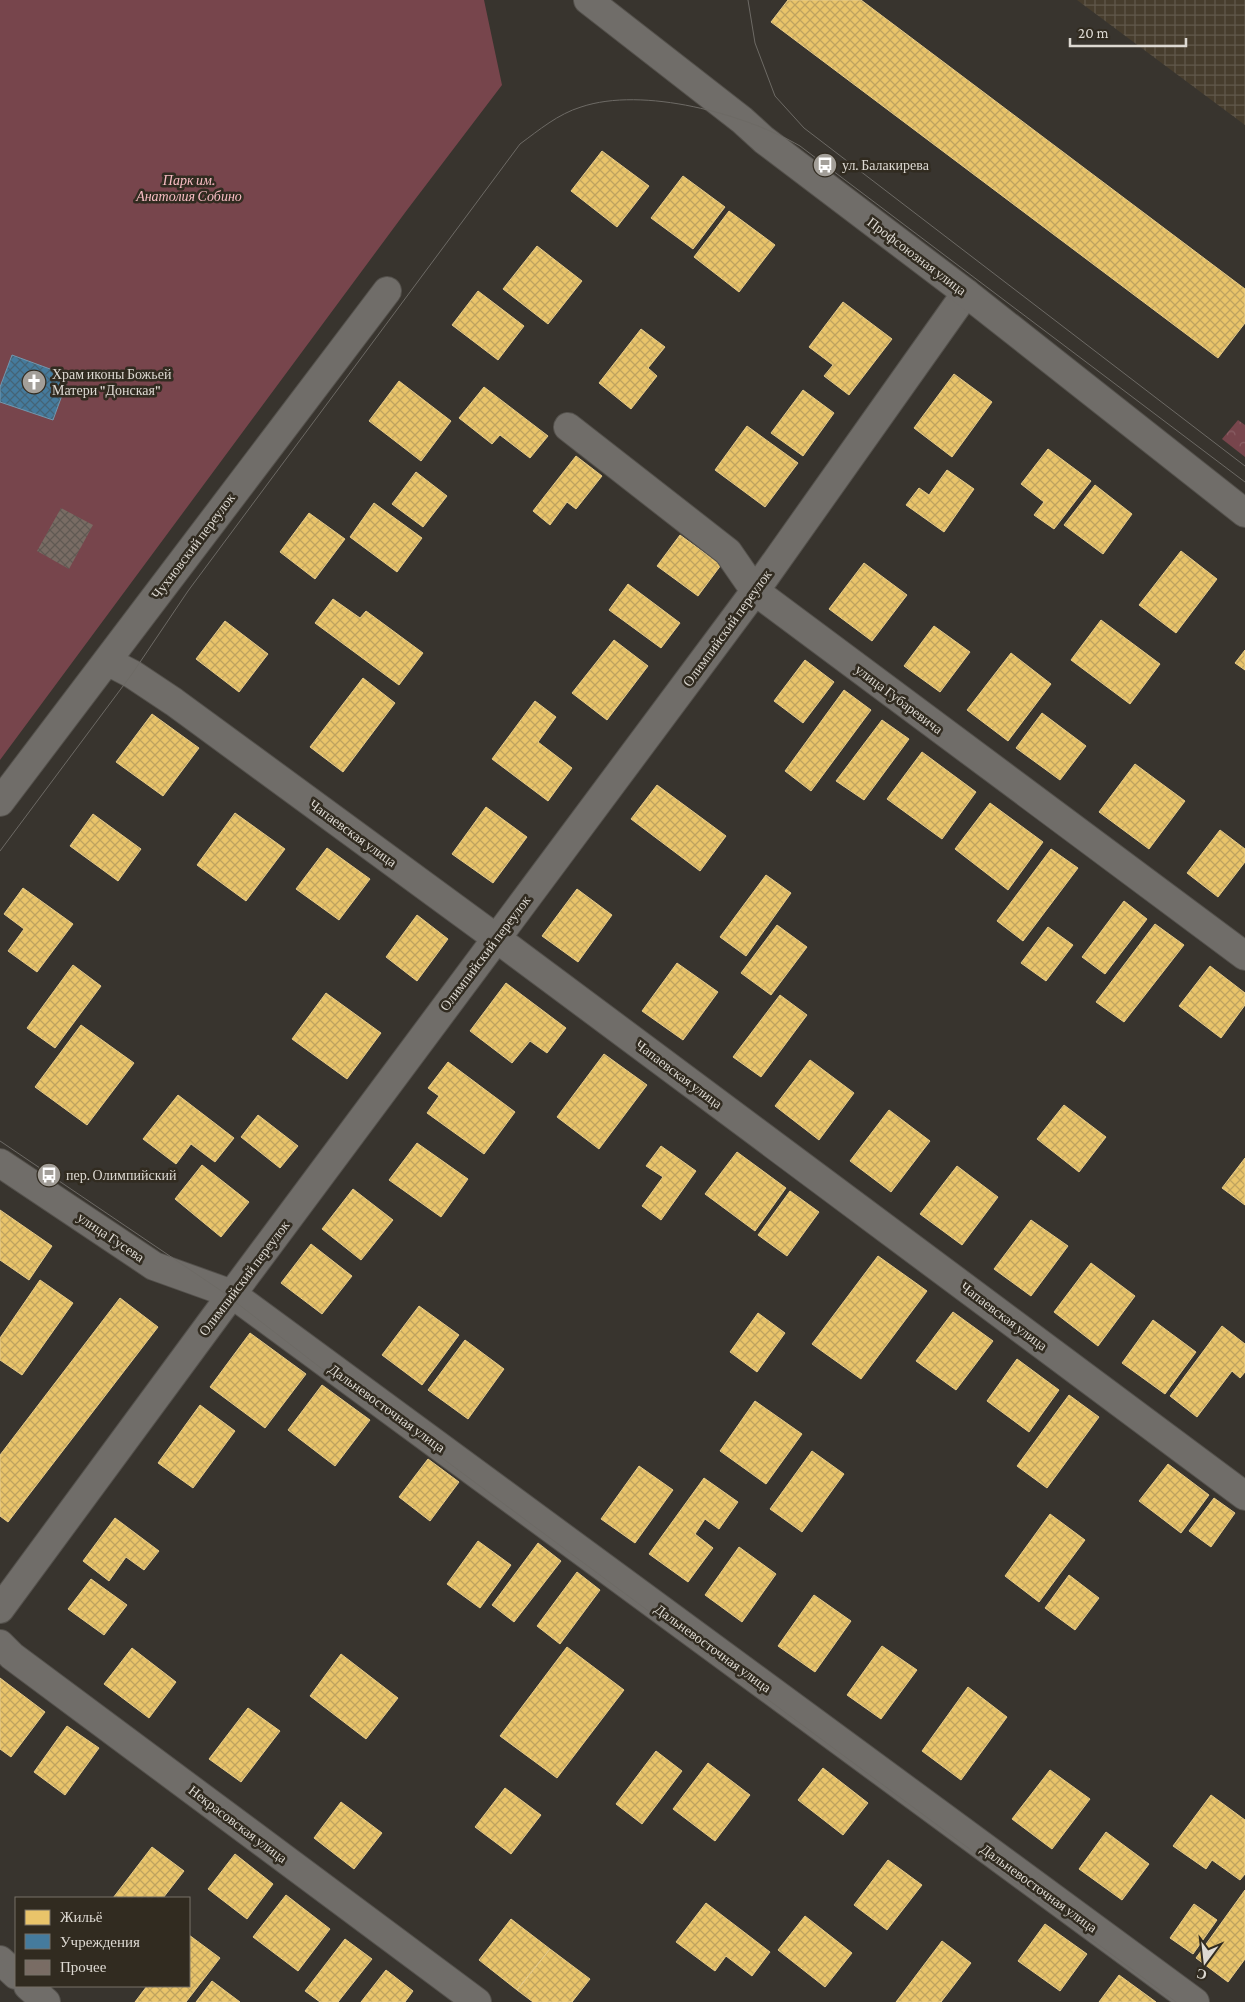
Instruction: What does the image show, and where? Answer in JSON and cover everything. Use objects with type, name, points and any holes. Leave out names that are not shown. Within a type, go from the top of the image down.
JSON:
[{"type":"street","name":"Профсоюзная улица","points":[[588,0],[615,8],[764,140],[966,292],[1245,513]]},
{"type":"street","name":"Чухновский переулок","points":[[0,802],[386,291]]},
{"type":"street","name":"Олимпийский переулок","points":[[0,1609],[755,591],[966,292]]},
{"type":"street","name":"улица Губаревича","points":[[568,427],[728,552],[755,591],[1245,956]]},
{"type":"street","name":"Чапаевская улица","points":[[107,661],[132,674],[174,702],[496,938],[1245,1496]]},
{"type":"street","name":"улица Гусева","points":[[0,1163],[154,1266],[232,1294]]},
{"type":"street","name":"Дальневосточная улица","points":[[232,1294],[1195,2002]]},
{"type":"street","name":"Некрасовская улица","points":[[0,1644],[12,1656],[477,2002]]},
{"type":"street","points":[[0,1960],[15,1974]]},
{"type":"street","points":[[29,1987],[46,2002]]},
{"type":"shaded area","points":[[1077,0],[1245,0],[1245,125]]},
{"type":"green space","name":"Парк им. Анатолия Собино","points":[[0,0],[484,0],[502,85],[407,210],[0,760]]},
{"type":"green space","points":[[1238,420],[1245,425],[1245,457],[1222,439]]},
{"type":"building: Жильё","points":[[788,0],[861,0],[1245,289],[1245,323],[1218,358],[771,22]]},
{"type":"building: Жильё","points":[[602,151],[649,186],[617,227],[571,191]]},
{"type":"building: Жильё","points":[[683,176],[725,207],[693,249],[651,218]]},
{"type":"building: Жильё","points":[[729,211],[775,245],[739,292],[694,257]]},
{"type":"building: Жильё","points":[[537,246],[582,281],[548,324],[503,289]]},
{"type":"building: Жильё","points":[[478,291],[524,326],[498,360],[452,325]]},
{"type":"building: Жильё","points":[[843,302],[892,339],[849,395],[824,376],[833,365],[809,347]]},
{"type":"building: Жильё","points":[[641,329],[665,347],[648,368],[657,376],[631,409],[599,383]]},
{"type":"building: Жильё","points":[[954,374],[992,402],[952,457],[914,428]]},
{"type":"building: Жильё","points":[[399,381],[451,421],[421,461],[369,421]]},
{"type":"building: Жильё","points":[[484,387],[548,436],[530,458],[500,435],[492,444],[459,418]]},
{"type":"building: Жильё","points":[[803,390],[834,413],[803,456],[771,433]]},
{"type":"building: Жильё","points":[[747,426],[798,463],[765,507],[715,470]]},
{"type":"building: Жильё","points":[[1048,449],[1091,481],[1054,529],[1034,515],[1044,502],[1021,484]]},
{"type":"building: Жильё","points":[[576,456],[602,476],[576,509],[567,502],[550,525],[533,511]]},
{"type":"building: Жильё","points":[[947,470],[974,489],[944,532],[906,505],[919,488],[929,495]]},
{"type":"building: Жильё","points":[[416,472],[447,496],[423,527],[392,504]]},
{"type":"building: Жильё","points":[[1095,485],[1132,514],[1103,554],[1064,525]]},
{"type":"building: Жильё","points":[[374,503],[422,538],[397,572],[350,537]]},
{"type":"building: Жильё","points":[[309,513],[345,539],[315,579],[280,552]]},
{"type":"building: Жильё","points":[[680,535],[721,565],[698,596],[657,566]]},
{"type":"building: Жильё","points":[[1181,551],[1217,579],[1176,633],[1139,605]]},
{"type":"building: Жильё","points":[[864,563],[907,595],[872,641],[829,609]]},
{"type":"building: Жильё","points":[[628,584],[680,623],[661,648],[609,610]]},
{"type":"building: Жильё","points":[[333,599],[360,618],[366,611],[423,653],[399,685],[315,623]]},
{"type":"building: Жильё","points":[[1101,620],[1160,664],[1130,704],[1071,660]]},
{"type":"building: Жильё","points":[[225,621],[268,654],[239,692],[196,659]]},
{"type":"building: Жильё","points":[[934,626],[970,652],[940,692],[904,666]]},
{"type":"building: Жильё","points":[[614,640],[648,666],[607,720],[572,693]]},
{"type":"building: Жильё","points":[[1245,650],[1245,670],[1235,663]]},
{"type":"building: Жильё","points":[[1011,653],[1051,684],[1008,741],[967,710]]},
{"type":"building: Жильё","points":[[805,660],[834,682],[803,723],[774,701]]},
{"type":"building: Жильё","points":[[363,678],[395,703],[343,772],[310,747]]},
{"type":"building: Жильё","points":[[844,690],[871,710],[811,791],[785,771]]},
{"type":"building: Жильё","points":[[535,701],[556,717],[538,742],[572,768],[548,801],[492,759]]},
{"type":"building: Жильё","points":[[1042,713],[1086,746],[1060,780],[1016,748]]},
{"type":"building: Жильё","points":[[152,714],[199,748],[163,796],[116,762]]},
{"type":"building: Жильё","points":[[882,720],[909,739],[864,800],[836,781]]},
{"type":"building: Жильё","points":[[922,752],[976,792],[942,839],[887,799]]},
{"type":"building: Жильё","points":[[1135,764],[1185,801],[1149,849],[1099,812]]},
{"type":"building: Жильё","points":[[657,785],[726,836],[700,871],[631,819]]},
{"type":"building: Жильё","points":[[990,803],[1043,842],[1008,890],[955,849]]},
{"type":"building: Жильё","points":[[486,807],[527,837],[493,883],[452,854]]},
{"type":"building: Жильё","points":[[235,813],[285,849],[246,901],[197,865]]},
{"type":"building: Жильё","points":[[93,814],[141,849],[118,881],[70,846]]},
{"type":"building: Жильё","points":[[1220,830],[1245,849],[1245,862],[1218,897],[1187,873]]},
{"type":"building: Жильё","points":[[327,848],[370,879],[339,920],[296,889]]},
{"type":"building: Жильё","points":[[1051,849],[1078,868],[1023,941],[997,921]]},
{"type":"building: Жильё","points":[[766,875],[791,893],[746,956],[720,937]]},
{"type":"building: Жильё","points":[[23,888],[73,924],[37,972],[8,951],[24,929],[4,914]]},
{"type":"building: Жильё","points":[[577,889],[612,915],[578,962],[542,936]]},
{"type":"building: Жильё","points":[[1124,901],[1147,919],[1105,974],[1082,957]]},
{"type":"building: Жильё","points":[[417,915],[448,939],[417,981],[386,957]]},
{"type":"building: Жильё","points":[[1155,924],[1184,945],[1124,1022],[1096,1002]]},
{"type":"building: Жильё","points":[[777,925],[807,947],[771,995],[741,973]]},
{"type":"building: Жильё","points":[[1048,927],[1073,945],[1046,981],[1021,963]]},
{"type":"building: Жильё","points":[[677,963],[718,992],[683,1040],[642,1011]]},
{"type":"building: Жильё","points":[[73,965],[101,986],[55,1048],[27,1028]]},
{"type":"building: Жильё","points":[[1210,966],[1245,993],[1245,1005],[1221,1038],[1179,1006]]},
{"type":"building: Жильё","points":[[506,983],[566,1028],[547,1053],[530,1041],[512,1063],[470,1031]]},
{"type":"building: Жильё","points":[[326,993],[381,1033],[347,1079],[292,1039]]},
{"type":"building: Жильё","points":[[780,995],[807,1015],[761,1077],[733,1057]]},
{"type":"building: Жильё","points":[[81,1025],[134,1063],[87,1125],[35,1087]]},
{"type":"building: Жильё","points":[[604,1054],[647,1085],[599,1149],[557,1117]]},
{"type":"building: Жильё","points":[[810,1060],[854,1093],[819,1140],[775,1106]]},
{"type":"building: Жильё","points":[[448,1062],[515,1112],[484,1154],[427,1113],[439,1096],[428,1088]]},
{"type":"building: Жильё","points":[[178,1095],[234,1138],[215,1162],[191,1144],[176,1164],[143,1139]]},
{"type":"building: Жильё","points":[[1064,1105],[1106,1137],[1079,1172],[1037,1139]]},
{"type":"building: Жильё","points":[[889,1110],[930,1141],[891,1192],[850,1161]]},
{"type":"building: Жильё","points":[[258,1115],[298,1146],[280,1168],[241,1137]]},
{"type":"building: Жильё","points":[[417,1143],[468,1179],[441,1217],[389,1180]]},
{"type":"building: Жильё","points":[[661,1146],[696,1171],[661,1220],[642,1206],[663,1177],[646,1166]]},
{"type":"building: Жильё","points":[[737,1152],[786,1188],[755,1231],[705,1194]]},
{"type":"building: Жильё","points":[[1245,1158],[1245,1205],[1222,1188]]},
{"type":"building: Жильё","points":[[202,1165],[249,1202],[221,1237],[175,1199]]},
{"type":"building: Жильё","points":[[957,1166],[998,1197],[962,1245],[920,1214]]},
{"type":"building: Жильё","points":[[353,1189],[393,1220],[361,1260],[322,1229]]},
{"type":"building: Жильё","points":[[790,1191],[819,1212],[787,1256],[758,1235]]},
{"type":"building: Жильё","points":[[0,1210],[52,1246],[29,1280],[0,1260]]},
{"type":"building: Жильё","points":[[1031,1220],[1068,1246],[1031,1296],[994,1269]]},
{"type":"building: Жильё","points":[[311,1244],[352,1276],[322,1314],[281,1283]]},
{"type":"building: Жильё","points":[[878,1256],[927,1291],[861,1379],[812,1344]]},
{"type":"building: Жильё","points":[[1091,1263],[1135,1296],[1098,1346],[1054,1312]]},
{"type":"building: Жильё","points":[[40,1280],[73,1303],[22,1375],[0,1360],[0,1338]]},
{"type":"building: Жильё","points":[[120,1298],[158,1327],[8,1522],[0,1516],[0,1455]]},
{"type":"building: Жильё","points":[[419,1306],[459,1335],[422,1385],[382,1355]]},
{"type":"building: Жильё","points":[[953,1312],[993,1341],[956,1390],[916,1361]]},
{"type":"building: Жильё","points":[[758,1313],[785,1333],[757,1372],[730,1352]]},
{"type":"building: Жильё","points":[[1153,1320],[1196,1352],[1165,1394],[1122,1363]]},
{"type":"building: Жильё","points":[[1222,1326],[1245,1344],[1245,1372],[1240,1378],[1232,1371],[1197,1417],[1170,1396]]},
{"type":"building: Жильё","points":[[250,1333],[306,1374],[265,1428],[210,1387]]},
{"type":"building: Жильё","points":[[465,1340],[504,1369],[468,1419],[428,1390]]},
{"type":"building: Жильё","points":[[1017,1359],[1059,1390],[1029,1432],[987,1401]]},
{"type":"building: Жильё","points":[[322,1385],[370,1420],[335,1466],[288,1430]]},
{"type":"building: Жильё","points":[[1069,1395],[1099,1417],[1047,1488],[1017,1466]]},
{"type":"building: Жильё","points":[[755,1401],[802,1434],[766,1484],[720,1451]]},
{"type":"building: Жильё","points":[[200,1405],[235,1431],[193,1488],[158,1463]]},
{"type":"building: Жильё","points":[[812,1451],[844,1474],[802,1532],[770,1509]]},
{"type":"building: Жильё","points":[[428,1459],[459,1482],[430,1521],[399,1497]]},
{"type":"building: Жильё","points":[[1168,1464],[1209,1495],[1181,1533],[1139,1501]]},
{"type":"building: Жильё","points":[[639,1466],[673,1490],[635,1543],[601,1519]]},
{"type":"building: Жильё","points":[[704,1478],[738,1502],[719,1529],[705,1519],[695,1534],[713,1548],[688,1582],[649,1554]]},
{"type":"building: Жильё","points":[[1214,1498],[1235,1513],[1211,1547],[1189,1531]]},
{"type":"building: Жильё","points":[[1050,1514],[1085,1540],[1039,1602],[1005,1576]]},
{"type":"building: Жильё","points":[[115,1518],[159,1551],[144,1570],[126,1557],[109,1581],[83,1561]]},
{"type":"building: Жильё","points":[[478,1541],[511,1565],[480,1608],[447,1584]]},
{"type":"building: Жильё","points":[[538,1543],[561,1561],[514,1622],[492,1605]]},
{"type":"building: Жильё","points":[[739,1547],[776,1574],[742,1622],[705,1595]]},
{"type":"building: Жильё","points":[[577,1572],[600,1590],[560,1644],[537,1626]]},
{"type":"building: Жильё","points":[[1069,1575],[1099,1598],[1075,1630],[1045,1608]]},
{"type":"building: Жильё","points":[[91,1579],[127,1605],[104,1635],[68,1609]]},
{"type":"building: Жильё","points":[[814,1595],[851,1621],[815,1672],[778,1646]]},
{"type":"building: Жильё","points":[[882,1646],[917,1670],[881,1719],[847,1695]]},
{"type":"building: Жильё","points":[[567,1647],[624,1690],[557,1778],[500,1736]]},
{"type":"building: Жильё","points":[[132,1648],[176,1682],[149,1718],[104,1684]]},
{"type":"building: Жильё","points":[[341,1654],[398,1698],[366,1739],[310,1696]]},
{"type":"building: Жильё","points":[[0,1678],[45,1712],[11,1757],[0,1749]]},
{"type":"building: Жильё","points":[[968,1687],[1007,1717],[961,1780],[922,1751]]},
{"type":"building: Жильё","points":[[248,1708],[280,1731],[241,1782],[209,1759]]},
{"type":"building: Жильё","points":[[67,1726],[99,1748],[65,1795],[34,1772]]},
{"type":"building: Жильё","points":[[656,1751],[682,1771],[642,1824],[616,1804]]},
{"type":"building: Жильё","points":[[708,1763],[750,1795],[715,1841],[673,1809]]},
{"type":"building: Жильё","points":[[823,1768],[868,1803],[843,1835],[798,1800]]},
{"type":"building: Жильё","points":[[1050,1770],[1090,1799],[1052,1849],[1012,1819]]},
{"type":"building: Жильё","points":[[505,1788],[541,1815],[511,1854],[475,1827]]},
{"type":"building: Жильё","points":[[1211,1795],[1245,1820],[1245,1874],[1240,1880],[1212,1860],[1206,1869],[1173,1846]]},
{"type":"building: Жильё","points":[[341,1802],[382,1833],[354,1869],[314,1838]]},
{"type":"building: Жильё","points":[[1106,1832],[1149,1864],[1122,1900],[1079,1869]]},
{"type":"building: Жильё","points":[[152,1847],[184,1871],[164,1897],[114,1897]]},
{"type":"building: Жильё","points":[[235,1854],[273,1884],[247,1919],[208,1889]]},
{"type":"building: Жильё","points":[[888,1860],[922,1885],[887,1930],[854,1905]]},
{"type":"building: Жильё","points":[[1245,1890],[1245,1959],[1228,1982],[1196,1958]]},
{"type":"building: Жильё","points":[[286,1895],[330,1929],[298,1971],[253,1937]]},
{"type":"building: Жильё","points":[[706,1903],[770,1952],[752,1976],[726,1956],[715,1971],[676,1942]]},
{"type":"building: Жильё","points":[[1194,1904],[1217,1920],[1193,1954],[1170,1938]]},
{"type":"building: Жильё","points":[[805,1916],[852,1953],[825,1987],[778,1950]]},
{"type":"building: Жильё","points":[[511,1919],[550,1949],[517,1990],[479,1960]]},
{"type":"building: Жильё","points":[[1045,1924],[1087,1954],[1060,1991],[1018,1961]]},
{"type":"building: Жильё","points":[[190,1936],[220,1958],[186,2002],[135,2002],[146,1987],[190,1987]]},
{"type":"building: Жильё","points":[[345,1939],[372,1959],[338,2002],[320,2002],[305,1991]]},
{"type":"building: Жильё","points":[[942,1941],[971,1963],[941,2002],[896,2002]]},
{"type":"building: Жильё","points":[[550,1949],[590,1979],[572,2002],[533,2002],[517,1990]]},
{"type":"building: Жильё","points":[[386,1970],[413,1991],[405,2002],[361,2002]]},
{"type":"building: Жильё","points":[[1119,1975],[1156,2002],[1099,2002]]},
{"type":"building: Жильё","points":[[212,1981],[240,2002],[196,2002]]},
{"type":"building: Учреждения","name":"Храм иконы Божьей Матери \"Донская\"","points":[[12,355],[69,376],[53,420],[0,402],[0,387]]},
{"type":"building: Прочее","points":[[61,508],[93,525],[69,569],[37,551]]},
{"type":"tram line","points":[[748,0],[755,43],[775,96],[804,128],[1245,466]]},
{"type":"tram line","points":[[0,851],[132,674],[188,591],[520,144],[557,118],[581,107],[606,101],[634,100],[693,107],[751,123],[800,146],[1245,482]]},
{"type":"tram line","points":[[0,1141],[220,1290],[326,1372],[1176,2002]]},
{"type":"place","name":"ул. Балакирева","points":[[825,165]]},
{"type":"place","name":"Храм иконы Божьей Матери \"Донская\"","points":[[34,382]]},
{"type":"place","name":"пер. Олимпийский","points":[[49,1175]]}]
